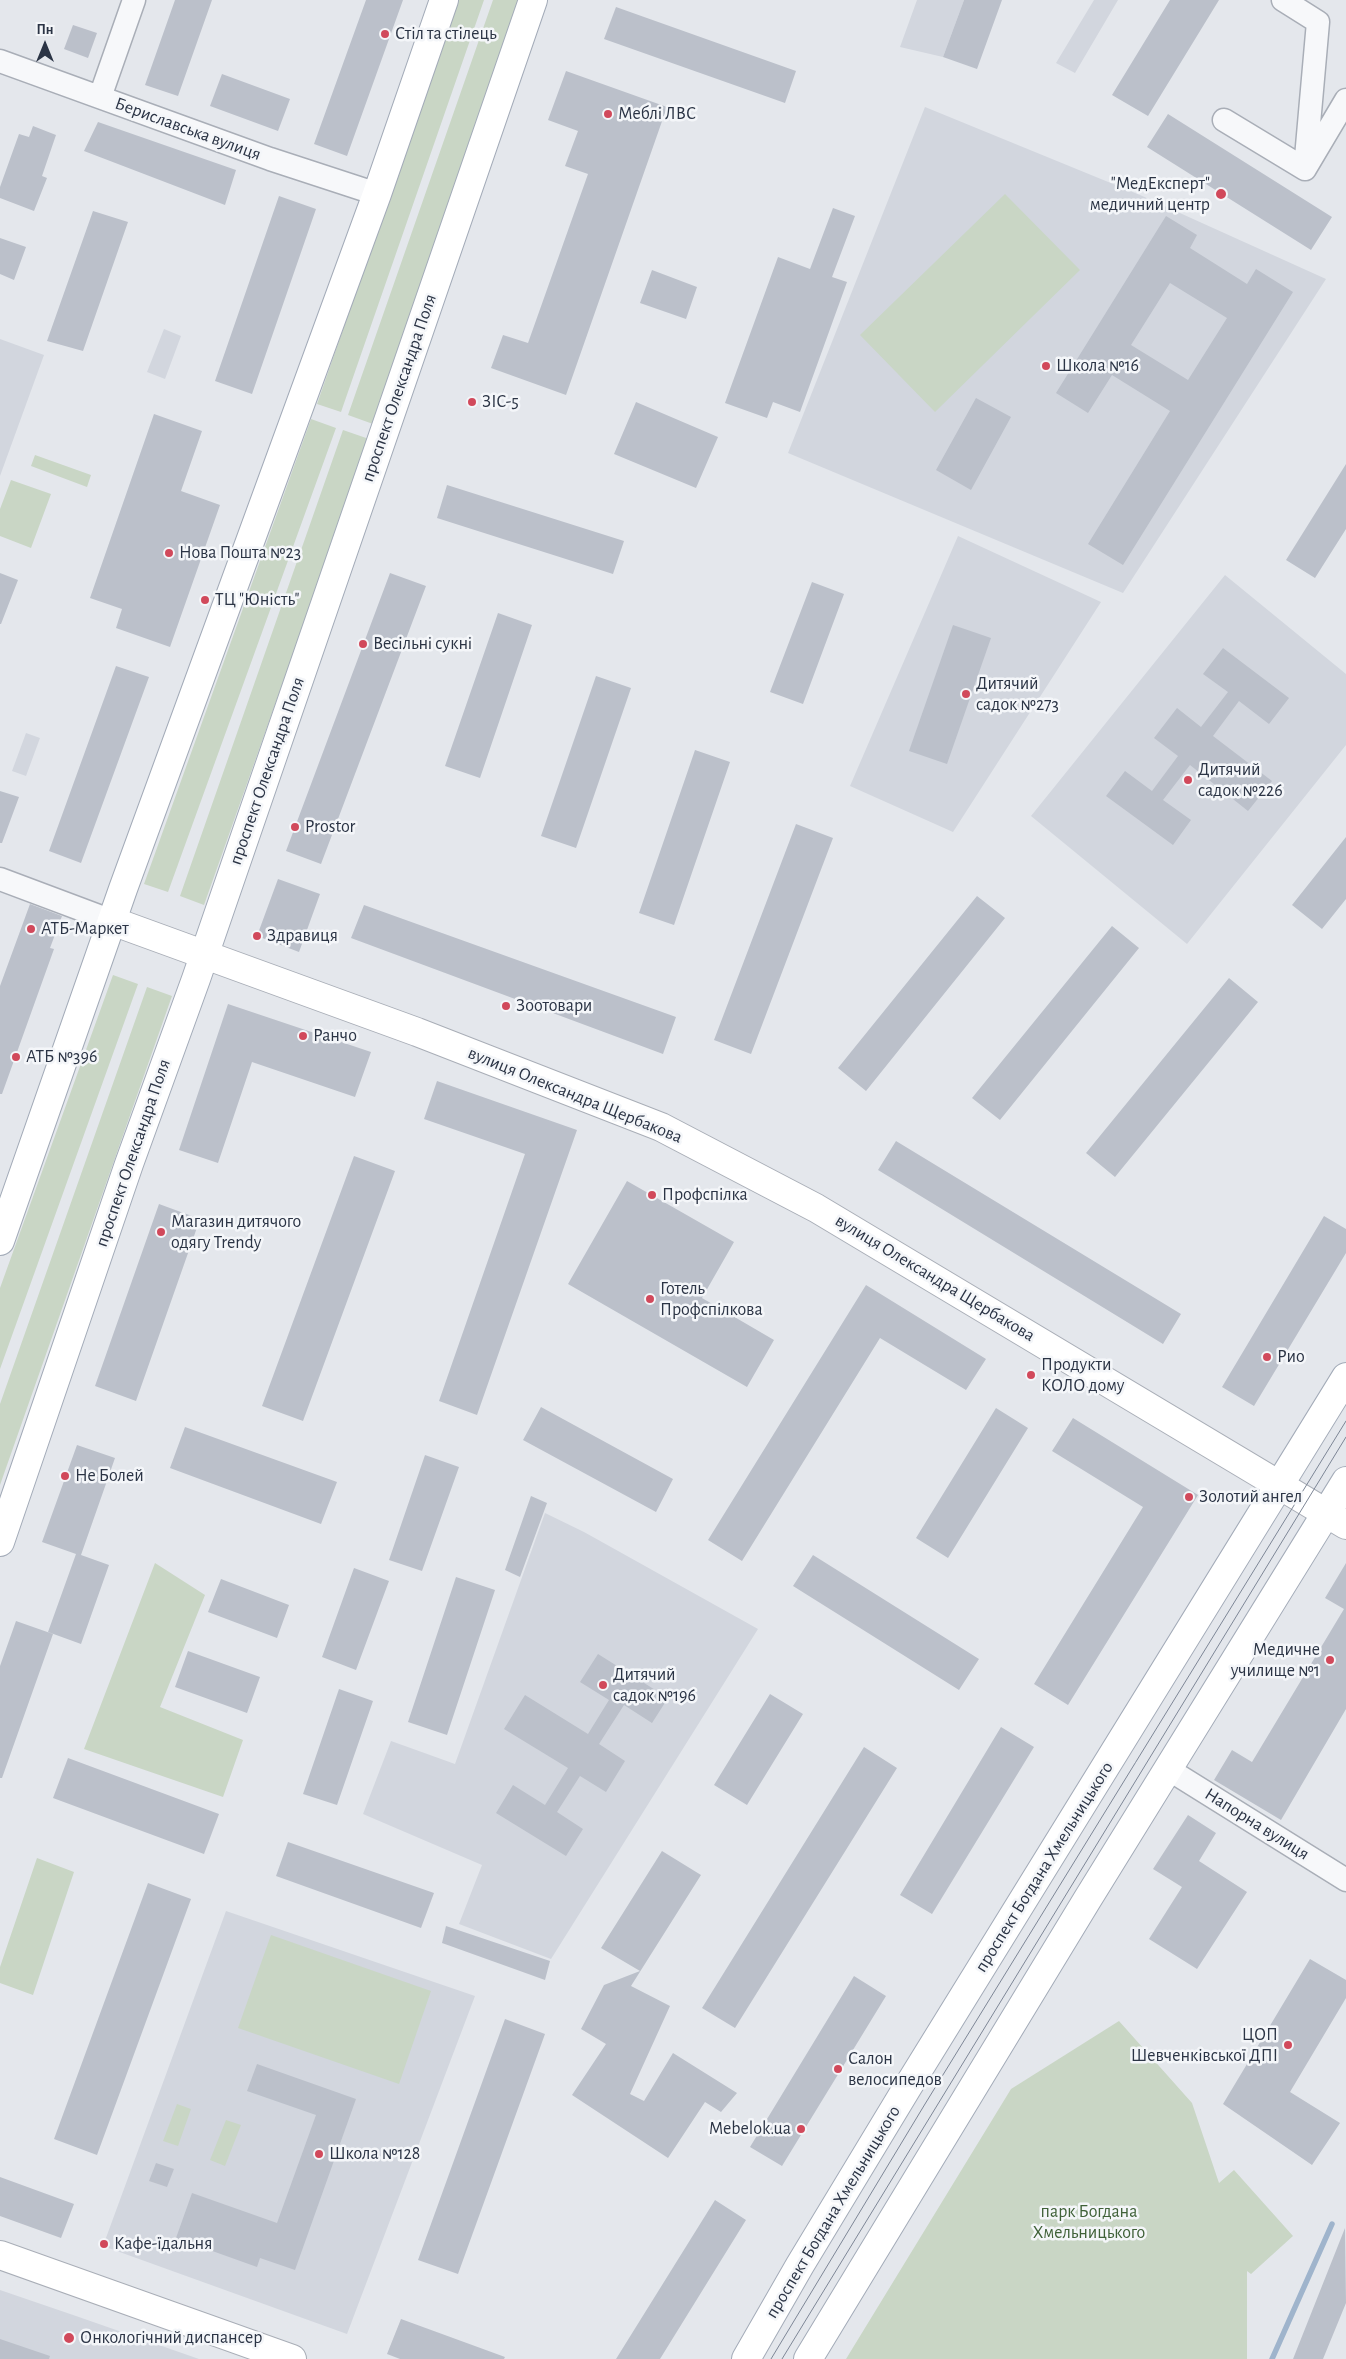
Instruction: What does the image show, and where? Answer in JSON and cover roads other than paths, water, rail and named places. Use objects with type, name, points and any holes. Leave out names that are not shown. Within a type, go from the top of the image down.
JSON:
[{"type":"main road","points":[[0,1242],[112,921],[377,194],[444,0]]},
{"type":"main road","name":"проспект Олександра Поля","points":[[0,1542],[129,1164],[205,953],[533,0]]},
{"type":"main road","name":"вулиця Олександра Щербакова","points":[[112,921],[205,953],[661,1126],[816,1208],[1081,1365],[1336,1520]]},
{"type":"main road","name":"проспект Богдана Хмельницького","points":[[746,2359],[800,2265],[917,2071],[1346,1377]]},
{"type":"main road","points":[[808,2359],[852,2284],[1168,1769],[1336,1520],[1346,1481]]},
{"type":"main road","points":[[0,2255],[292,2359]]},
{"type":"street","points":[[100,97],[134,0]]},
{"type":"street","points":[[1283,0],[1318,22],[1305,169]]},
{"type":"street","name":"Бериславська вулиця","points":[[0,61],[270,159],[377,194]]},
{"type":"street","points":[[1305,169],[1346,100]]},
{"type":"street","points":[[1224,120],[1305,169]]},
{"type":"street","name":"вулиця Олександра Щербакова","points":[[0,879],[112,921]]},
{"type":"street","name":"Напорна вулиця","points":[[1168,1769],[1346,1880]]},
{"type":"waterway","points":[[1272,2359],[1332,2224]]},
{"type":"tram line","points":[[771,2359],[925,2104],[1346,1421]]},
{"type":"tram line","points":[[782,2359],[1346,1437]]},
{"type":"place","name":"Стіл та стілець","points":[[385,34]]},
{"type":"place","name":"Меблі ЛВС","points":[[608,114]]},
{"type":"place","name":"\"МедЕксперт\" медичний центр","points":[[1221,194]]},
{"type":"place","name":"Школа №16","points":[[1046,366]]},
{"type":"place","name":"ЗІС-5","points":[[472,402]]},
{"type":"place","name":"Нова Пошта №23","points":[[169,553]]},
{"type":"place","name":"ТЦ \"Юність\"","points":[[205,600]]},
{"type":"place","name":"Весільні сукні","points":[[363,644]]},
{"type":"place","name":"Дитячий садок №273","points":[[966,694]]},
{"type":"place","name":"Дитячий садок №226","points":[[1188,780]]},
{"type":"place","name":"Prostor","points":[[295,827]]},
{"type":"place","name":"АТБ-Маркет","points":[[31,929]]},
{"type":"place","name":"Здравиця","points":[[257,936]]},
{"type":"place","name":"Зоотовари","points":[[506,1006]]},
{"type":"place","name":"Ранчо","points":[[303,1036]]},
{"type":"place","name":"АТБ №396","points":[[16,1057]]},
{"type":"place","name":"Профспілка","points":[[652,1195]]},
{"type":"place","name":"Магазин дитячого одягу Trendy","points":[[161,1232]]},
{"type":"place","name":"Готель Профспілкова","points":[[650,1299]]},
{"type":"place","name":"Рио","points":[[1267,1357]]},
{"type":"place","name":"Продукти КОЛО дому","points":[[1031,1375]]},
{"type":"place","name":"Не Болей","points":[[65,1476]]},
{"type":"place","name":"Золотий ангел","points":[[1189,1497]]},
{"type":"place","name":"Медичне училище №1","points":[[1330,1660]]},
{"type":"place","name":"Дитячий садок №196","points":[[603,1685]]},
{"type":"place","name":"ЦОП Шевченківської ДПІ","points":[[1288,2045]]},
{"type":"place","name":"Салон велосипедов","points":[[838,2069]]},
{"type":"place","name":"Mebelok.ua","points":[[801,2129]]},
{"type":"place","name":"Школа №128","points":[[319,2154]]},
{"type":"place","name":"Кафе-їдальня","points":[[104,2244]]},
{"type":"place","name":"Онкологічний диспансер","points":[[69,2338]]},
{"type":"park label","name":"парк Богдана Хмельницького","points":[[1089,2222]]}]
